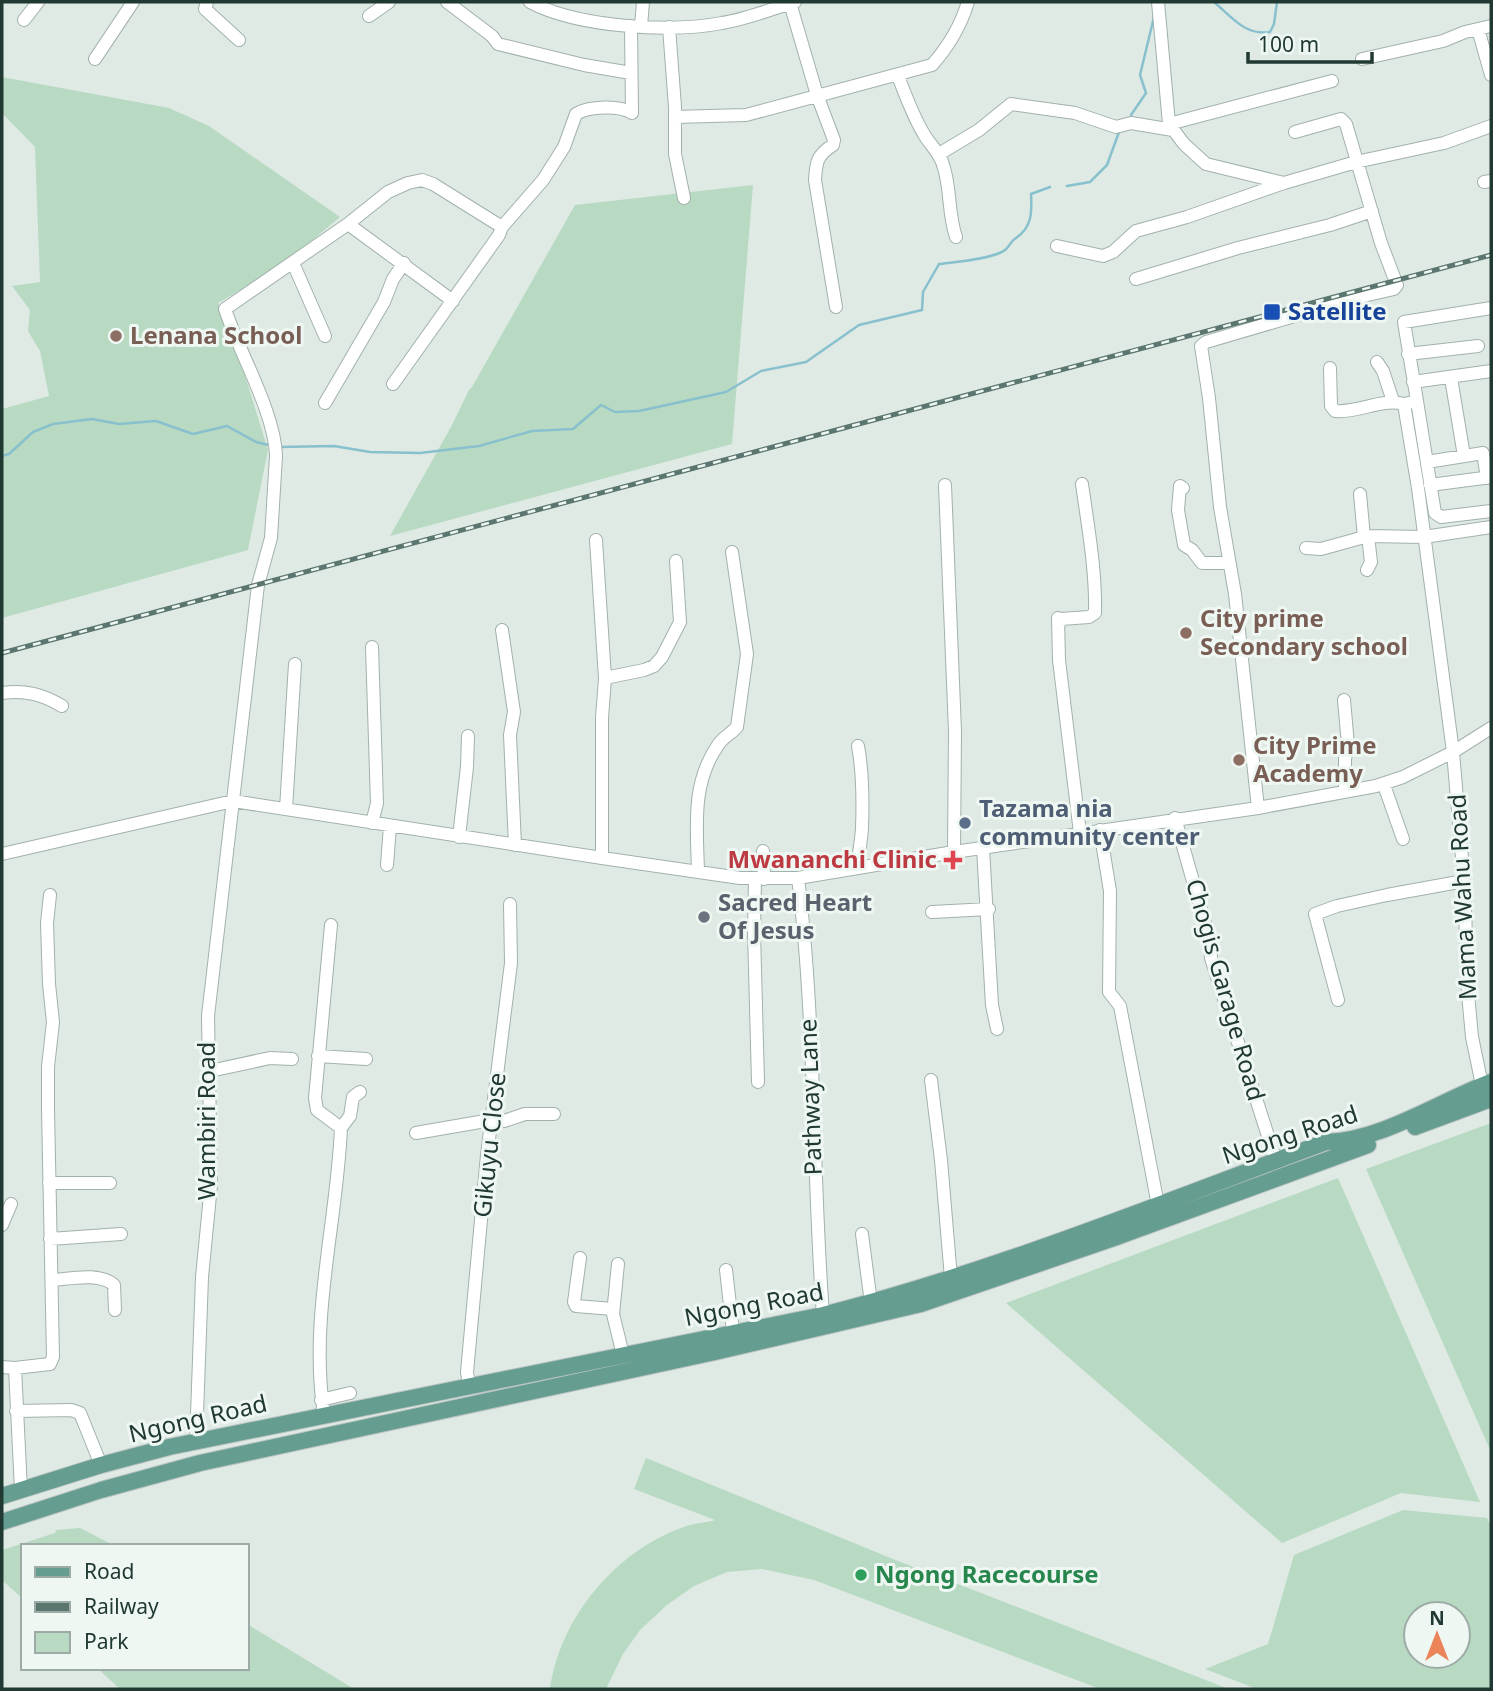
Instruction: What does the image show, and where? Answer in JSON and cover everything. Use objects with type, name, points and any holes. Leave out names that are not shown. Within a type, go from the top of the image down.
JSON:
[{"type":"main road","name":"Ngong Road","points":[[2,1496],[101,1465],[323,1408],[469,1385],[872,1303],[968,1274],[1326,1142],[1346,1142],[1488,1089]]},
{"type":"main road","name":"Ngong Road","points":[[3,1520],[200,1463],[715,1352],[921,1304],[975,1288],[1114,1238],[1488,1089]]},
{"type":"main road","points":[[195,1443],[200,1463]]},
{"type":"street","points":[[24,20],[38,2]]},
{"type":"street","points":[[94,59],[133,2]]},
{"type":"street","points":[[207,2],[205,9],[239,40]]},
{"type":"street","points":[[369,16],[389,2]]},
{"type":"street","points":[[447,2],[492,36],[498,44],[584,65],[631,73]]},
{"type":"street","points":[[530,2],[556,12],[636,26],[669,27],[726,22],[793,2],[817,95],[834,140],[833,145],[820,153],[816,163],[815,180],[836,307]]},
{"type":"street","points":[[393,384],[502,227],[544,180],[564,147],[576,114],[585,110],[621,108],[632,113],[631,73],[636,26],[643,2]]},
{"type":"street","points":[[675,117],[746,115],[932,65],[947,46],[968,2]]},
{"type":"street","points":[[1158,2],[1171,127],[1197,158],[1206,164],[1284,183]]},
{"type":"street","points":[[1362,59],[1443,41],[1491,26]]},
{"type":"street","points":[[669,27],[675,154],[684,198]]},
{"type":"street","points":[[1478,29],[1491,75]]},
{"type":"street","points":[[898,76],[911,110],[939,154],[947,181],[950,219],[956,237]]},
{"type":"street","points":[[939,154],[979,130],[1011,104],[1076,113],[1116,127],[1131,122],[1171,127],[1332,81]]},
{"type":"street","points":[[1258,808],[1235,594],[1220,507],[1201,346],[1206,342],[1394,289],[1397,285],[1381,243],[1346,124],[1341,119],[1295,131]]},
{"type":"street","points":[[1057,246],[1103,256],[1113,252],[1136,231],[1187,218],[1284,183],[1356,162],[1444,142],[1491,125]]},
{"type":"street","points":[[324,336],[293,263],[388,192],[422,180],[433,184],[502,227]]},
{"type":"street","points":[[1136,279],[1372,211]]},
{"type":"street","points":[[348,223],[453,301]]},
{"type":"street","name":"Wambiri Road","points":[[195,1443],[202,1277],[211,1185],[208,1016],[258,585],[271,538],[276,456],[268,418],[225,309],[293,263]]},
{"type":"street","points":[[325,403],[404,263]]},
{"type":"street","points":[[1404,402],[1413,382],[1402,325],[1406,321],[1491,308]]},
{"type":"street","points":[[1408,354],[1478,346]]},
{"type":"street","points":[[1377,362],[1404,402],[1427,462],[1435,513],[1440,517],[1491,512]]},
{"type":"street","points":[[1330,368],[1331,406],[1335,411],[1354,411],[1404,402]]},
{"type":"street","points":[[1413,382],[1491,371]]},
{"type":"street","points":[[1451,378],[1464,456]]},
{"type":"street","name":"Mama Wahu Road","points":[[1404,402],[1453,752],[1464,881],[1472,1037],[1488,1089]]},
{"type":"street","points":[[1427,462],[1483,453],[1489,477],[1430,485]]},
{"type":"street","points":[[1080,833],[1059,660],[1058,618],[1061,621],[1089,618],[1095,613],[1097,604],[1082,484]]},
{"type":"street","points":[[945,485],[955,731],[954,852]]},
{"type":"street","points":[[1183,488],[1180,486],[1178,510],[1184,545],[1192,550],[1202,563],[1229,563]]},
{"type":"street","points":[[1360,494],[1371,562],[1367,570]]},
{"type":"street","points":[[1306,548],[1321,550],[1366,536],[1424,537],[1491,527]]},
{"type":"street","points":[[596,540],[605,678],[602,718],[602,859]]},
{"type":"street","points":[[698,872],[698,789],[716,747],[738,724],[739,699],[746,671],[746,646],[732,552]]},
{"type":"street","points":[[605,678],[644,670],[654,666],[662,657],[680,622],[676,561]]},
{"type":"street","points":[[502,630],[514,712],[510,735],[515,845]]},
{"type":"street","points":[[372,647],[377,803],[372,823]]},
{"type":"street","points":[[286,809],[295,664]]},
{"type":"street","points":[[2,693],[31,692],[62,706]]},
{"type":"street","points":[[1344,701],[1348,745],[1345,791]]},
{"type":"street","points":[[2,854],[233,801],[602,859],[759,879],[798,878],[1175,818],[1258,808],[1384,785],[1453,752],[1491,728]]},
{"type":"street","points":[[459,837],[468,736]]},
{"type":"street","points":[[858,746],[862,812],[858,868]]},
{"type":"street","points":[[1384,785],[1403,839]]},
{"type":"street","name":"Chogis Garage Road","points":[[1175,818],[1210,941],[1211,958],[1276,1161]]},
{"type":"street","points":[[387,865],[390,826]]},
{"type":"street","points":[[1100,830],[1110,891],[1109,992],[1120,1006],[1158,1205]]},
{"type":"street","points":[[983,848],[989,909],[992,1005],[997,1029]]},
{"type":"street","points":[[758,1082],[754,932],[763,851]]},
{"type":"street","name":"Pathway Lane","points":[[798,878],[805,940],[815,1121],[817,1237],[823,1315]]},
{"type":"street","points":[[1338,1000],[1315,914],[1387,895],[1464,881]]},
{"type":"street","points":[[21,1490],[16,1411],[8,1368],[50,1364],[54,1342],[49,1183],[48,1067],[53,1023],[47,923],[50,895]]},
{"type":"street","name":"Gikuyu Close","points":[[469,1385],[467,1372],[470,1335],[491,1120],[511,963],[510,904]]},
{"type":"street","points":[[932,912],[989,909]]},
{"type":"street","points":[[331,925],[315,1104],[317,1110],[341,1128]]},
{"type":"street","points":[[318,1056],[366,1059]]},
{"type":"street","points":[[209,1070],[270,1058],[292,1059]]},
{"type":"street","points":[[930,1080],[941,1160],[951,1278]]},
{"type":"street","points":[[351,1393],[323,1408],[319,1369],[323,1298],[341,1128],[350,1116],[353,1097],[360,1092]]},
{"type":"street","points":[[416,1133],[491,1120],[504,1121],[526,1114],[554,1114]]},
{"type":"street","points":[[49,1183],[110,1183]]},
{"type":"street","points":[[2,1225],[11,1204]]},
{"type":"street","points":[[50,1239],[121,1234]]},
{"type":"street","points":[[862,1234],[872,1303]]},
{"type":"street","points":[[580,1258],[574,1293],[576,1306],[613,1309]]},
{"type":"street","points":[[618,1264],[613,1309],[623,1355]]},
{"type":"street","points":[[726,1270],[733,1331]]},
{"type":"street","points":[[52,1280],[99,1278],[109,1281],[114,1285],[115,1310]]},
{"type":"street","points":[[16,1411],[71,1410],[80,1413],[101,1465]]},
{"type":"green space","name":"Lenana School","points":[[2,77],[169,108],[209,126],[340,217],[279,268],[218,303],[243,369],[268,450],[248,550],[2,618],[2,409],[49,396],[40,351],[28,331],[30,310],[12,286],[40,282],[35,147],[2,113]]},
{"type":"green space","points":[[753,185],[732,444],[390,536],[469,390],[575,205]]},
{"type":"green space","points":[[1491,1123],[1491,1452],[1366,1169]]},
{"type":"green space","points":[[1338,1178],[1480,1502],[1401,1493],[1282,1543],[1006,1303]]},
{"type":"green space","name":"Ngong Racecourse","points":[[646,1458],[893,1559],[1229,1689],[1100,1689],[814,1580],[762,1569],[727,1572],[694,1586],[667,1605],[640,1630],[623,1654],[606,1689],[550,1689],[565,1637],[595,1590],[614,1570],[635,1552],[659,1538],[688,1526],[715,1520],[634,1489]]},
{"type":"green space","points":[[1403,1510],[1487,1518],[1491,1527],[1491,1689],[1257,1689],[1205,1669],[1268,1644],[1294,1555]]},
{"type":"green space","points":[[80,1528],[111,1544],[21,1544],[21,1597],[2,1580],[2,1550],[55,1533],[56,1530]]},
{"type":"green space","points":[[248,1625],[351,1687],[350,1689],[120,1689],[99,1670],[248,1670]]},
{"type":"waterway","points":[[1214,2],[1239,24],[1261,32],[1270,32],[1277,2]]},
{"type":"waterway","points":[[1131,115],[1146,93],[1140,75],[1154,17]]},
{"type":"waterway","points":[[1067,186],[1090,182],[1107,165],[1119,132]]},
{"type":"waterway","points":[[279,447],[334,446],[370,452],[420,453],[479,446],[532,431],[573,429],[601,405],[615,412],[639,411],[726,392],[761,371],[806,362],[859,325],[922,310],[923,292],[939,264],[983,258],[1005,250],[1028,224],[1031,194],[1050,187]]},
{"type":"waterway","points":[[2,456],[9,454],[33,432],[53,424],[92,419],[119,424],[156,421],[193,434],[227,426],[256,442],[269,445]]},
{"type":"railway","points":[[2,653],[1491,255]]},
{"type":"place","name":"Satellite","points":[[1272,312]]},
{"type":"place","name":"Lenana School","points":[[116,336]]},
{"type":"place","name":"City prime Secondary school","points":[[1186,633]]},
{"type":"place","name":"City Prime Academy","points":[[1239,760]]},
{"type":"place","name":"Tazama nia community center","points":[[965,823]]},
{"type":"place","name":"Mwananchi Clinic","points":[[953,860]]},
{"type":"place","name":"Sacred Heart Of Jesus","points":[[704,917]]},
{"type":"place","name":"Ngong Racecourse","points":[[861,1575]]}]
